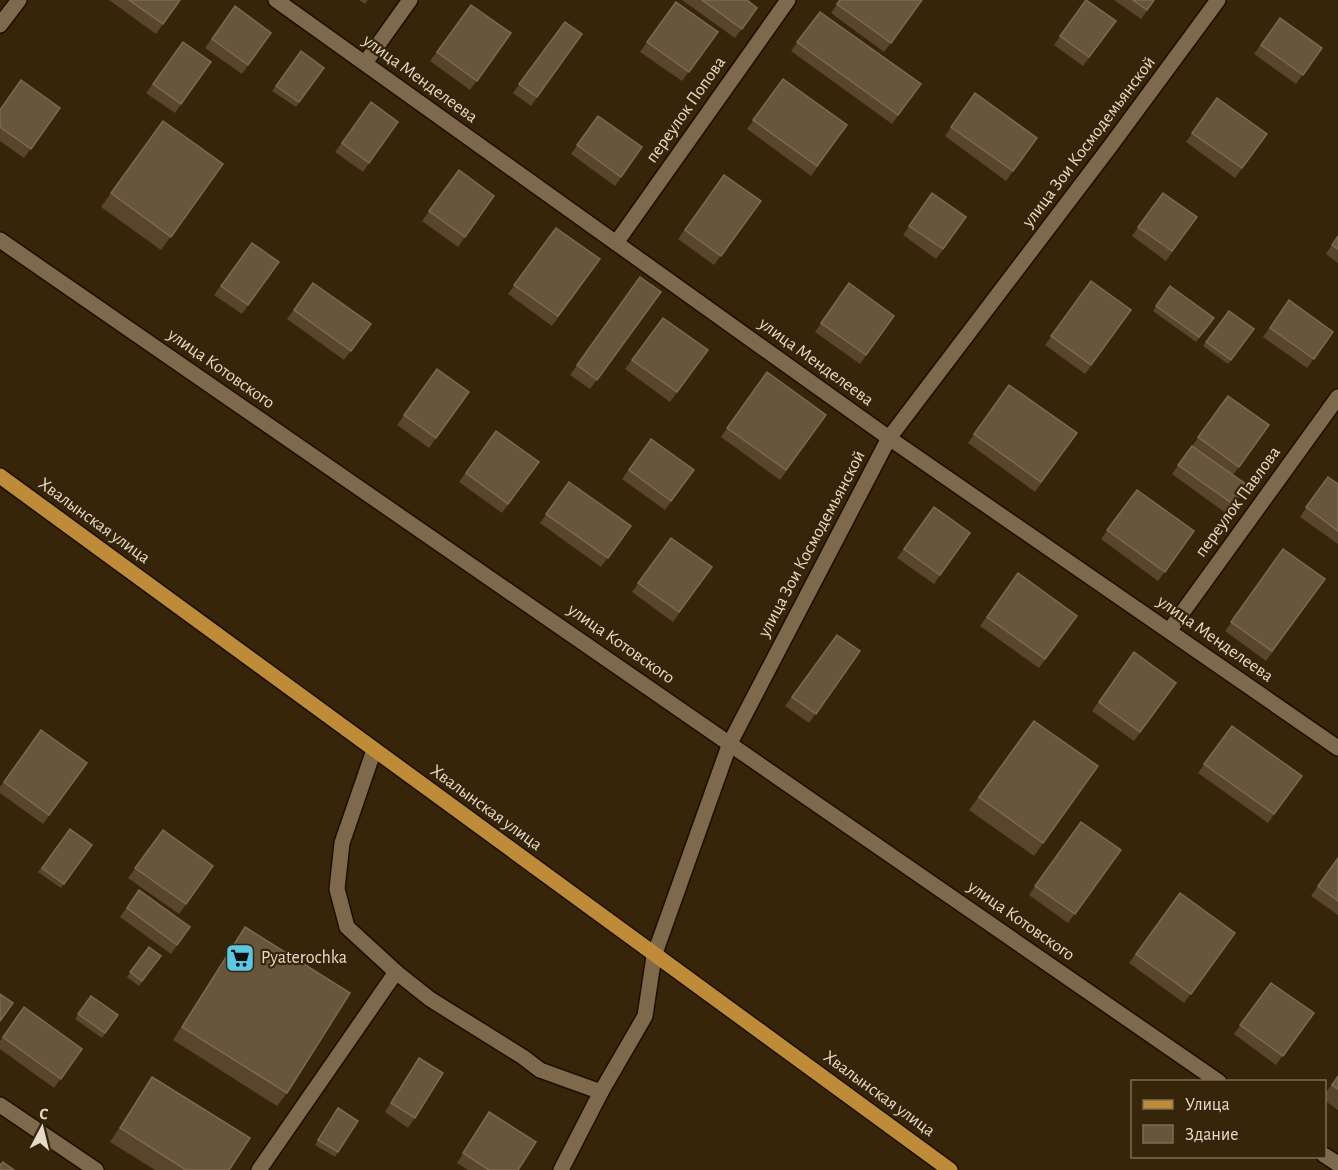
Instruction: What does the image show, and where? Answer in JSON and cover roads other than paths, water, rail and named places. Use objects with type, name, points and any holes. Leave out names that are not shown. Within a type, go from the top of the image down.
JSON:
[{"type":"main road","name":"Хвалынская улица","points":[[0,476],[654,956],[950,1170]]},
{"type":"street","points":[[0,25],[19,0]]},
{"type":"street","name":"улица Менделеева","points":[[276,0],[889,438],[1338,748]]},
{"type":"street","points":[[365,63],[410,0]]},
{"type":"street","name":"переулок Попова","points":[[616,243],[788,0]]},
{"type":"street","name":"улица Зои Космодемьянской","points":[[561,1170],[601,1092],[645,1016],[654,956],[730,743],[889,438],[1110,148],[1218,0]]},
{"type":"street","name":"улица Котовского","points":[[0,240],[1216,1080]]},
{"type":"street","name":"переулок Павлова","points":[[1169,631],[1338,397]]},
{"type":"street","points":[[374,750],[342,843],[337,889],[347,927],[396,972],[430,999],[540,1070],[601,1092]]},
{"type":"street","points":[[259,1170],[396,972]]},
{"type":"street","points":[[0,1105],[96,1170]]},
{"type":"place","name":"Pyaterochka","points":[[240,958]]}]
